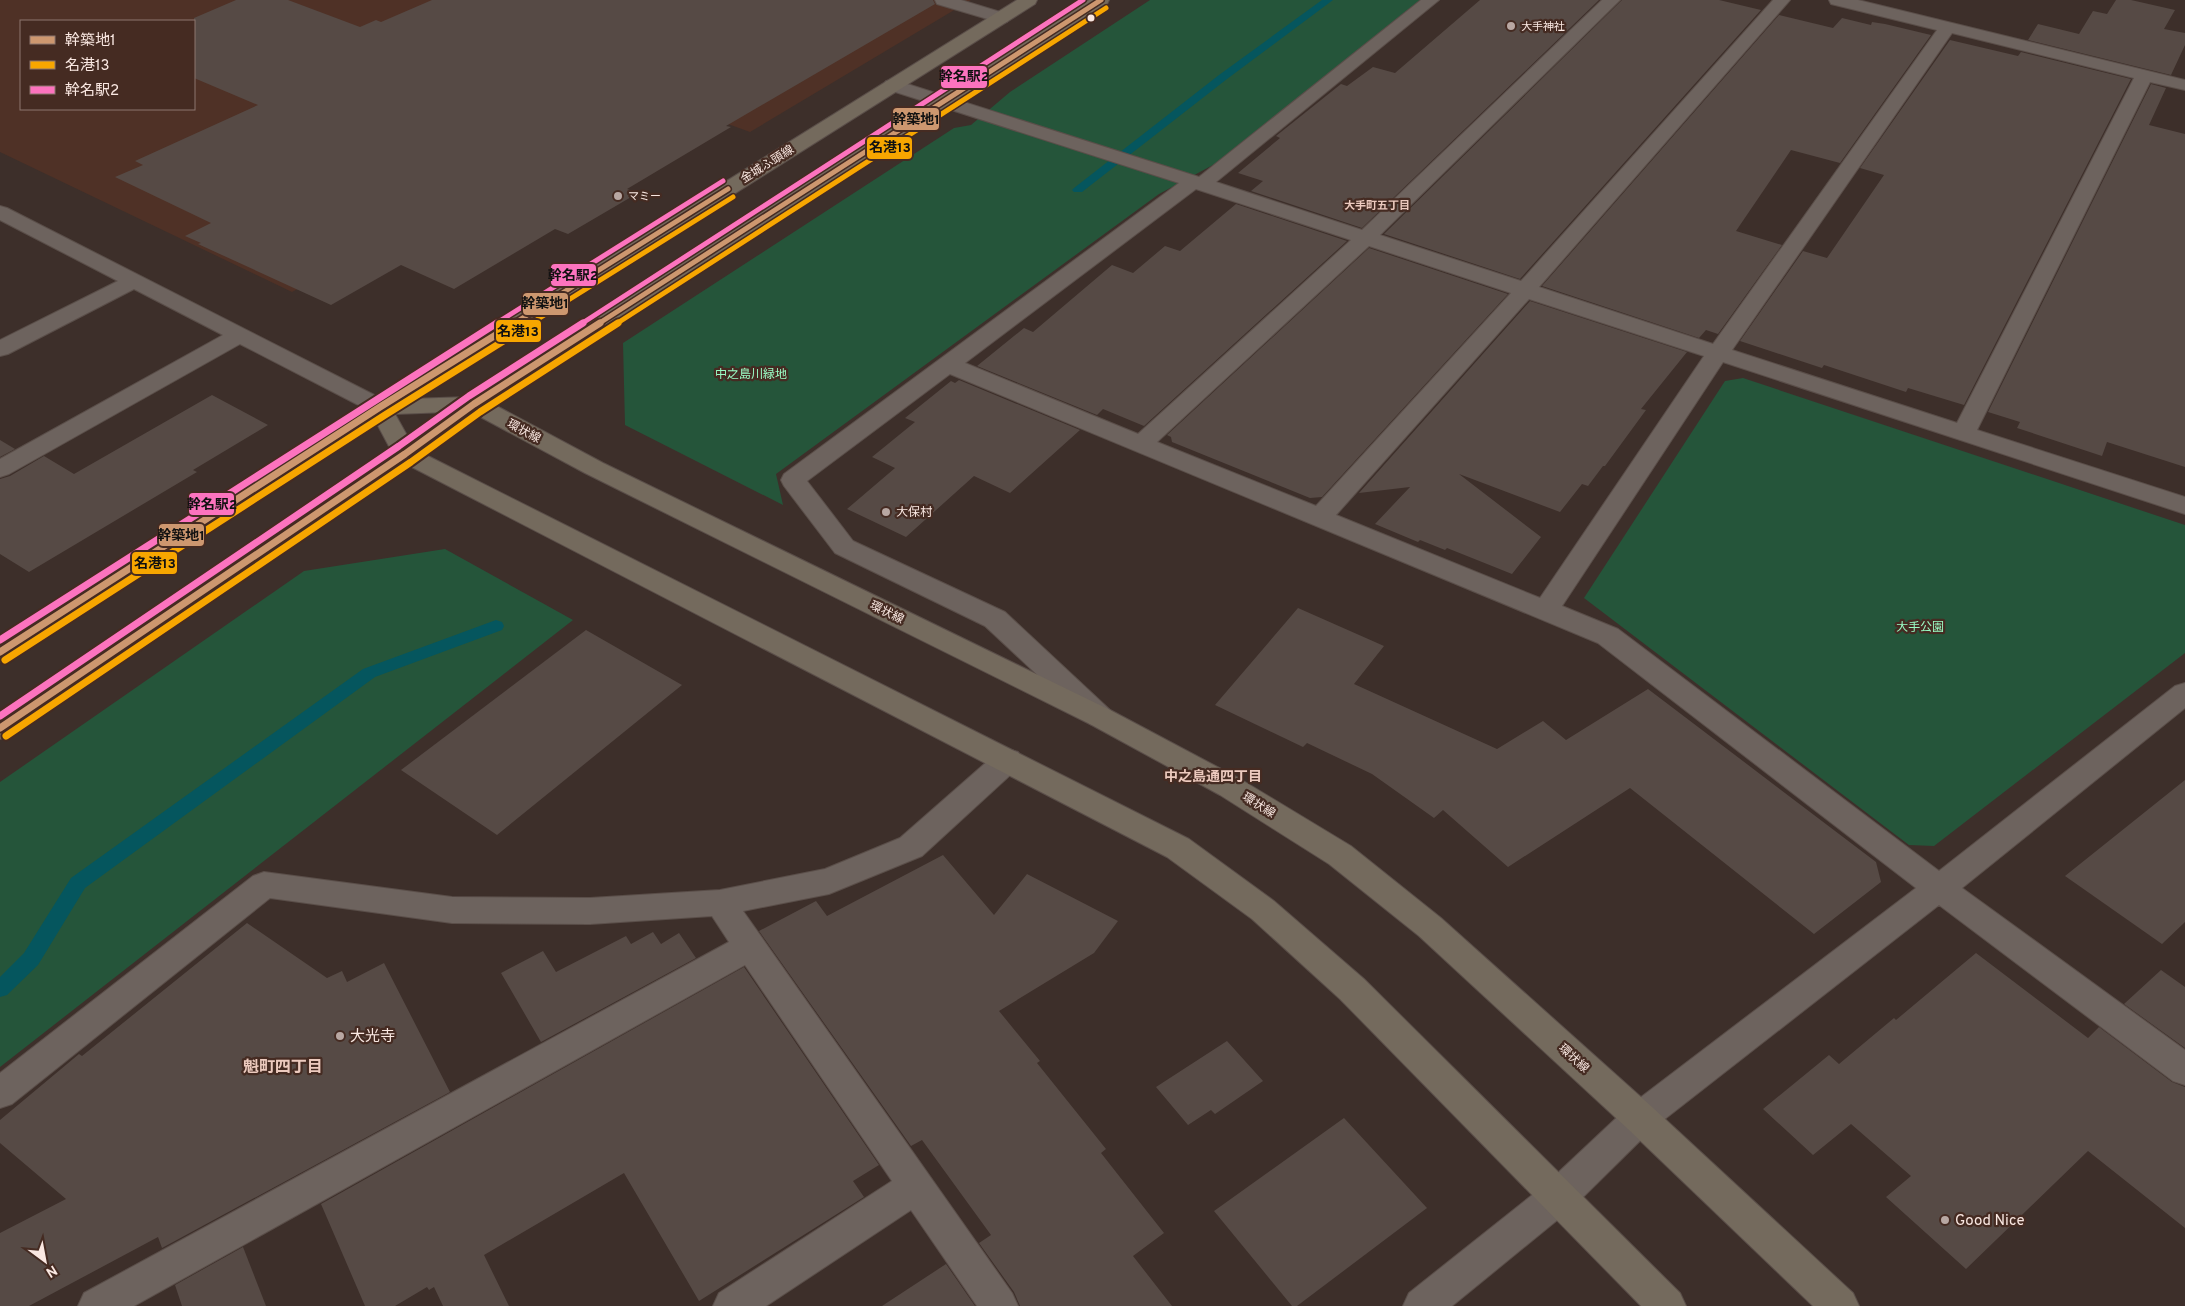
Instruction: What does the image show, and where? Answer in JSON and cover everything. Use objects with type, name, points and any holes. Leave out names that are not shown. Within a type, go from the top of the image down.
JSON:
[{"type":"main road","name":"金城ふ頭線","points":[[0,652],[380,407],[1029,0]]},
{"type":"main road","points":[[0,728],[405,454],[474,404],[1101,0]]},
{"type":"main road","name":"環状線","points":[[380,407],[474,404],[594,468],[1100,717],[1230,787],[1340,855],[1430,927],[1640,1118],[1840,1306]]},
{"type":"main road","points":[[380,407],[405,454],[1178,848],[1264,910],[1352,988],[1668,1306]]},
{"type":"street","points":[[943,0],[1000,18]]},
{"type":"street","points":[[1100,717],[996,619],[844,547],[793,480],[1198,183],[1431,0]]},
{"type":"street","points":[[1142,443],[1365,238],[1612,0]]},
{"type":"street","points":[[1320,517],[1525,290],[1782,0]]},
{"type":"street","points":[[1837,0],[2185,85]]},
{"type":"street","points":[[1546,609],[1718,353],[1948,27]]},
{"type":"street","points":[[1964,432],[2144,75]]},
{"type":"street","points":[[892,85],[1964,432],[2185,506]]},
{"type":"street","points":[[0,212],[380,407]]},
{"type":"street","points":[[0,236],[24,224]]},
{"type":"street","points":[[0,348],[134,280]]},
{"type":"street","points":[[0,469],[240,335]]},
{"type":"street","points":[[949,364],[1608,636],[1939,888],[2185,1070]]},
{"type":"street","points":[[1422,1306],[1559,1196],[1640,1118],[1939,888],[2185,693]]},
{"type":"street","points":[[0,1093],[264,885],[452,910],[590,911],[720,903],[829,881],[911,847],[1008,760]]},
{"type":"street","points":[[720,903],[999,1306]]},
{"type":"street","points":[[97,1306],[750,946]]},
{"type":"street","points":[[732,1306],[916,1186]]},
{"type":"shaded area","points":[[0,0],[971,0],[750,132],[645,94],[292,292],[0,152]]},
{"type":"green space","name":"中之島川緑地","points":[[1150,0],[1420,0],[1224,159],[1159,194],[776,474],[783,505],[625,425],[623,343],[954,128],[971,125],[1010,92]]},
{"type":"green space","name":"大手公園","points":[[1743,378],[2185,525],[2185,653],[1934,846],[1909,845],[1584,598],[1725,381]]},
{"type":"green space","points":[[445,549],[573,620],[0,1067],[0,782],[304,571]]},
{"type":"building","points":[[236,0],[288,0],[360,27],[376,20],[381,22],[432,0],[933,0],[935,4],[726,126],[731,127],[627,189],[638,193],[568,234],[555,229],[454,289],[401,265],[331,305],[198,244],[201,243],[185,236],[211,223],[115,177],[143,165],[135,161],[258,105],[195,78],[194,18]]},
{"type":"building","points":[[1480,0],[1599,0],[1362,228],[1251,191],[1263,181],[1238,173],[1280,138],[1276,136],[1341,84],[1347,86],[1373,67],[1395,73]]},
{"type":"building","points":[[1622,0],[1719,0],[1761,10],[1520,279],[1384,234]]},
{"type":"building","points":[[2116,0],[2131,0],[2175,10],[2164,29],[2185,33],[2185,45],[2171,75],[2028,40],[2038,24],[2079,34],[2093,11],[2107,14]]},
{"type":"building","points":[[1779,15],[1833,28],[1842,18],[1871,25],[1872,22],[1885,24],[1931,35],[1840,163],[1791,150],[1736,231],[1782,245],[1718,334],[1706,330],[1699,338],[1542,286]]},
{"type":"building","points":[[1950,40],[2018,56],[2021,52],[2131,79],[1964,405],[1908,388],[1906,392],[1824,365],[1822,368],[1740,341],[1803,251],[1827,258],[1884,175],[1860,168]]},
{"type":"building","points":[[2151,84],[2166,88],[2149,125],[2185,134],[2185,467],[2107,442],[2102,456],[2017,428],[2020,422],[1988,412]]},
{"type":"building","points":[[1236,204],[1347,241],[1144,426],[1103,409],[1097,415],[977,366],[1024,328],[1033,332],[1112,265],[1133,273],[1165,246],[1180,251]]},
{"type":"building","points":[[1369,248],[1508,294],[1322,497],[1310,498],[1172,442],[1171,437],[1167,435]]},
{"type":"building","points":[[1530,301],[1687,352],[1641,409],[1646,410],[1605,466],[1603,466],[1588,486],[1582,484],[1560,512],[1459,474],[1541,537],[1512,574],[1447,548],[1445,550],[1420,540],[1418,542],[1375,524],[1410,487],[1359,493]]},
{"type":"building","points":[[959,380],[1080,430],[1010,493],[974,476],[906,537],[847,509],[895,468],[872,457],[915,422],[905,418],[951,381],[955,383]]},
{"type":"building","points":[[212,395],[268,425],[193,470],[197,472],[29,572],[0,554],[0,479],[10,476],[44,456],[74,474]]},
{"type":"building","points":[[0,440],[15,449],[0,457]]},
{"type":"building","points":[[1298,608],[1384,646],[1354,684],[1497,749],[1543,721],[1566,740],[1648,689],[1876,862],[1881,882],[1814,934],[1630,788],[1508,867],[1443,810],[1434,818],[1372,774],[1307,743],[1303,747],[1215,705]]},
{"type":"building","points":[[586,630],[682,685],[497,835],[401,770]]},
{"type":"building","points":[[2185,780],[2185,922],[2162,944],[2065,876]]},
{"type":"building","points":[[943,855],[994,915],[1027,874],[1118,921],[1094,953],[999,1011],[1040,1061],[1037,1063],[1106,1149],[1101,1153],[1164,1233],[1133,1256],[1172,1306],[1020,1306],[1014,1292],[979,1243],[991,1235],[922,1140],[911,1146],[759,931],[816,901],[827,916]]},
{"type":"building","points":[[247,923],[327,978],[342,971],[347,982],[384,963],[450,1092],[162,1248],[158,1237],[29,1306],[0,1306],[0,1233],[66,1199],[0,1143],[0,1120],[79,1054],[82,1056]]},
{"type":"building","points":[[653,932],[661,944],[679,933],[696,958],[541,1042],[501,973],[543,951],[556,972],[626,936],[631,944]]},
{"type":"building","points":[[1976,953],[2088,1038],[2099,1027],[2172,1082],[2185,1087],[2185,1228],[2088,1151],[1966,1269],[1886,1197],[1911,1176],[1851,1124],[1813,1155],[1763,1109],[1829,1055],[1839,1064],[1894,1018],[1896,1020]]},
{"type":"building","points":[[744,967],[879,1165],[853,1181],[864,1197],[699,1301],[624,1173],[484,1255],[509,1306],[443,1306],[434,1287],[429,1290],[427,1287],[395,1306],[365,1306],[321,1204]]},
{"type":"building","points":[[2161,970],[2185,987],[2185,1048],[2124,1004]]},
{"type":"building","points":[[1227,1041],[1263,1081],[1215,1114],[1211,1110],[1188,1125],[1156,1087]]},
{"type":"building","points":[[1344,1118],[1427,1208],[1297,1306],[1292,1306],[1214,1211]]},
{"type":"building","points":[[243,1247],[266,1306],[182,1306],[175,1285]]},
{"type":"building","points":[[946,1264],[975,1306],[882,1306]]},
{"type":"waterway","points":[[1078,190],[1223,77],[1328,0]]},
{"type":"waterway","points":[[0,989],[31,959],[78,883],[369,673],[496,626]]},
{"type":"transit line","name":"幹名駅2","points":[[0,716],[399,446],[469,396],[1083,0]]},
{"type":"transit line","name":"幹築地1","points":[[0,728],[405,454],[474,404],[1101,0]]},
{"type":"transit line","name":"名港13","points":[[6,736],[411,462],[480,412],[1106,8]]},
{"type":"transit line","name":"幹名駅2","points":[[0,640],[375,399],[723,181]]},
{"type":"transit line","name":"幹築地1","points":[[0,652],[380,407],[728,189]]},
{"type":"transit line","name":"名港13","points":[[5,660],[385,415],[733,197]]},
{"type":"place","name":"大手神社","points":[[1511,26]]},
{"type":"place","name":"マミー","points":[[618,196]]},
{"type":"place","name":"大保村","points":[[886,512]]},
{"type":"place","name":"大光寺","points":[[340,1036]]},
{"type":"place","name":"Good Nice","points":[[1945,1220]]},
{"type":"district","name":"大手町五丁目","points":[[1377,205]]},
{"type":"district","name":"中之島通四丁目","points":[[1213,776]]},
{"type":"district","name":"魁町四丁目","points":[[283,1066]]}]
